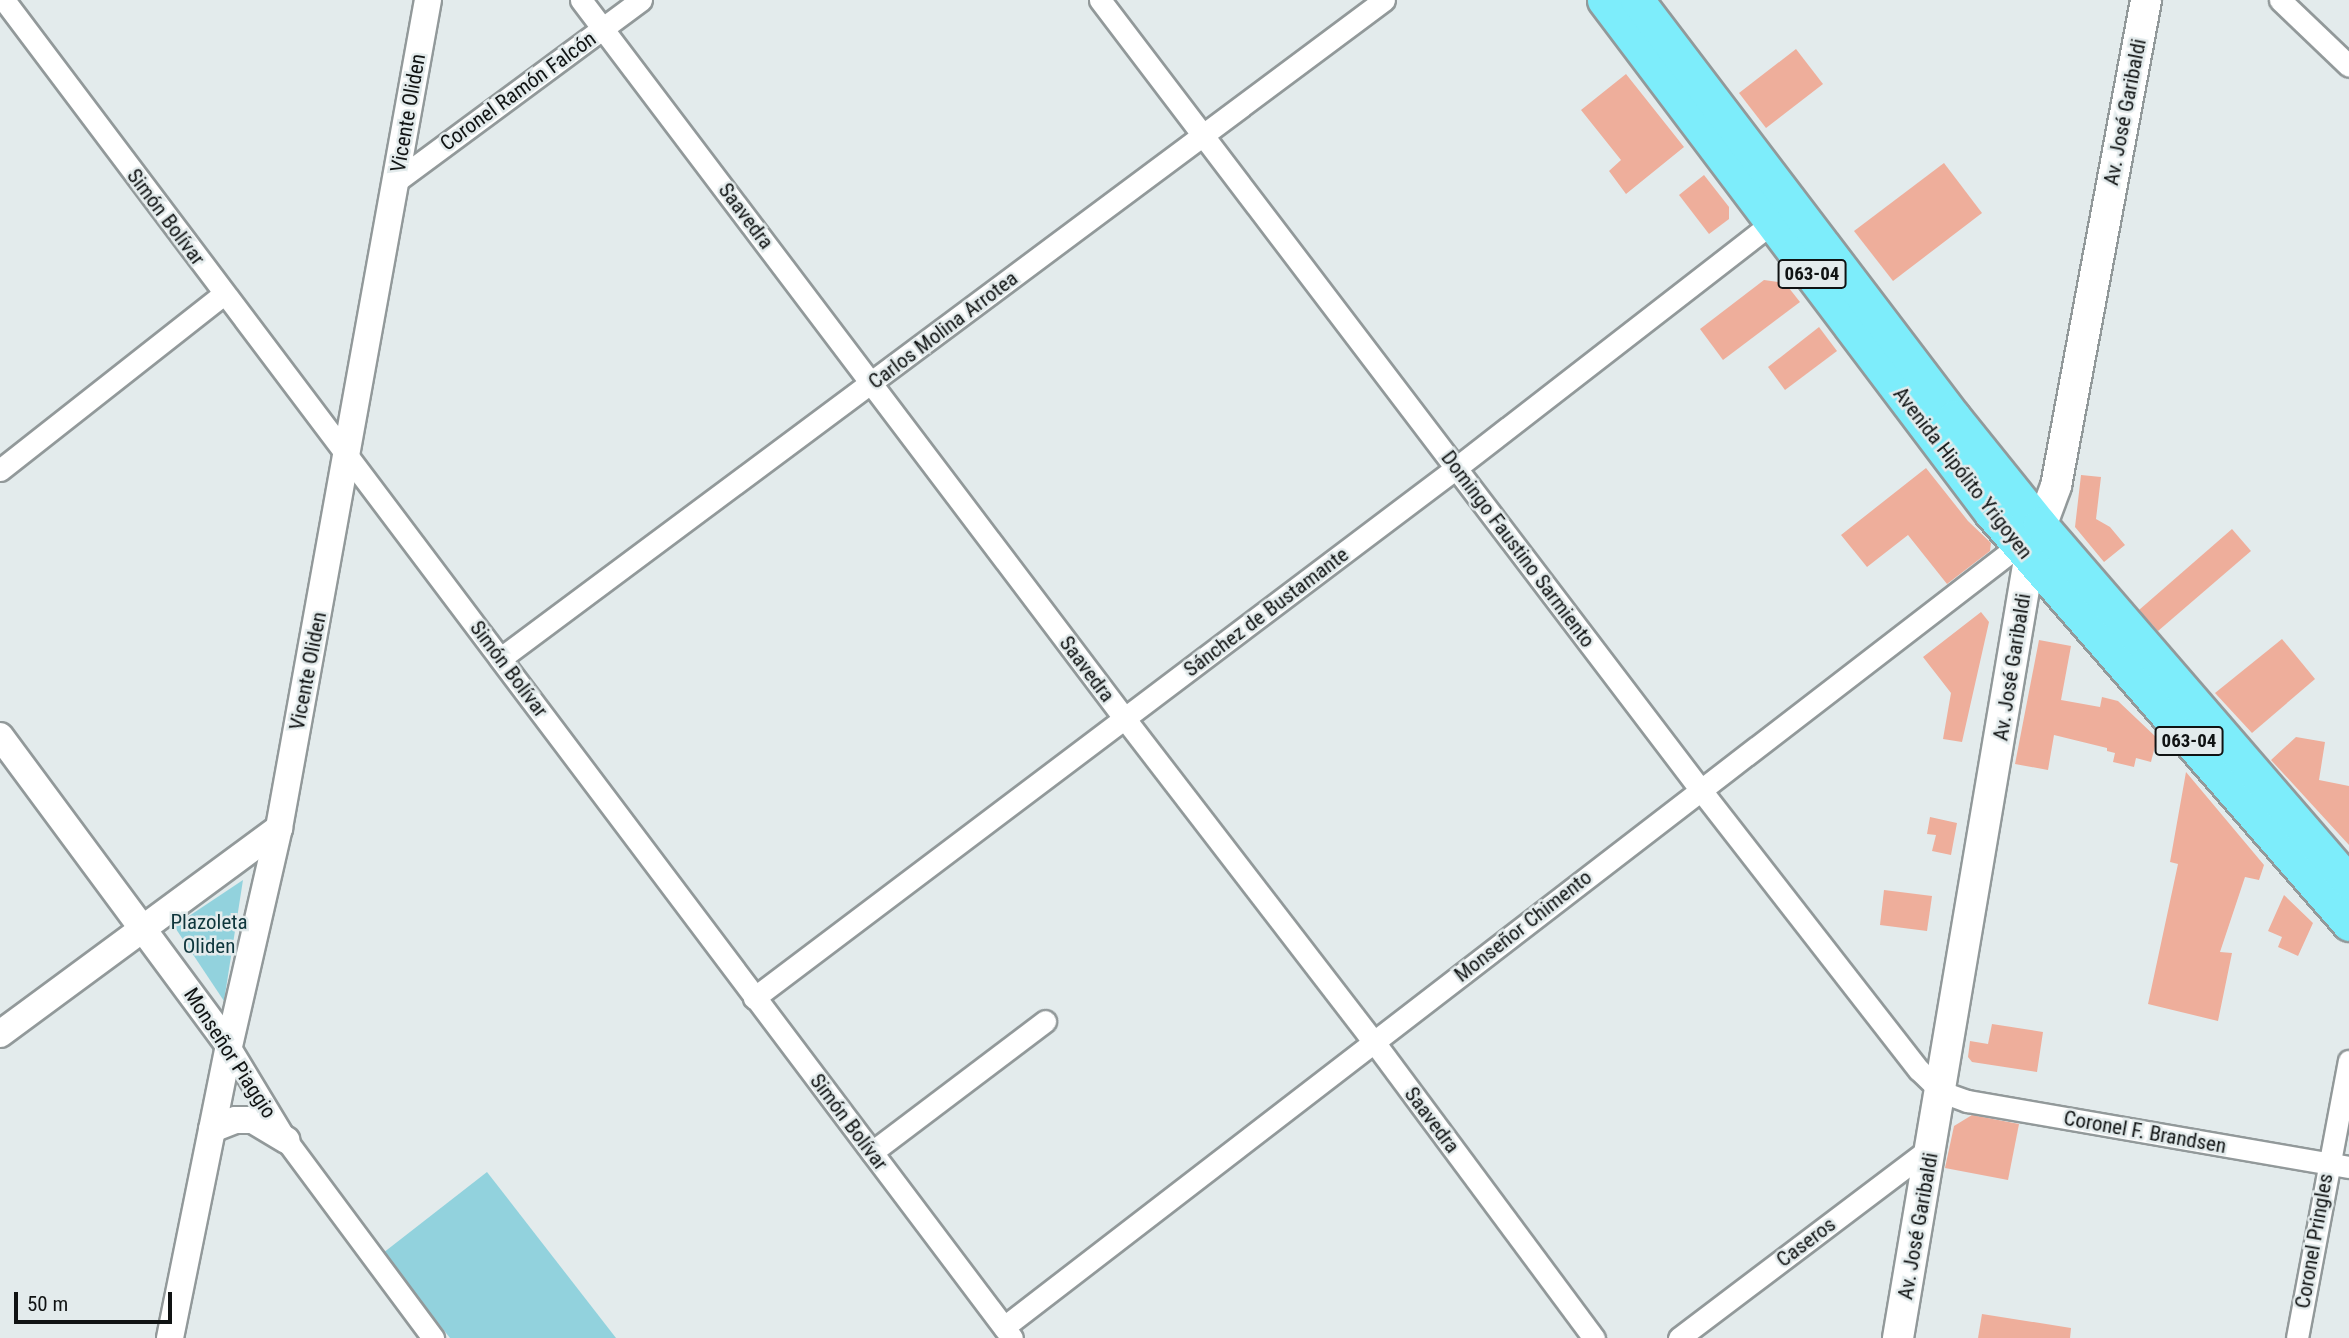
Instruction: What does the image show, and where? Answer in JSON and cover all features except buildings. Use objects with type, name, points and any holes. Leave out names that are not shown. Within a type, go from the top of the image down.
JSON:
[{"type":"main road","name":"Avenida Hipólito Yrigoyen","points":[[1604,0],[1773,222],[2030,543],[2349,924]]},
{"type":"main road","name":"Avenida Hipólito Yrigoyen","points":[[1637,0],[1946,407],[2030,543],[2349,882]]},
{"type":"main road","name":"Av. José Garibaldi","points":[[1898,1338],[1942,1092],[2030,543],[2056,486],[2146,0]]},
{"type":"street","name":"Simón Bolívar","points":[[4,0],[1008,1332]]},
{"type":"street","name":"Vicente Oliden","points":[[170,1338],[229,1046],[279,828],[348,457],[428,0]]},
{"type":"street","name":"Saavedra","points":[[581,0],[1125,719],[1374,1042],[1594,1338]]},
{"type":"street","name":"Coronel Ramón Falcón","points":[[395,182],[641,0]]},
{"type":"street","name":"Domingo Faustino Sarmiento","points":[[1100,0],[1700,789],[1919,1069],[1942,1092]]},
{"type":"street","name":"Carlos Molina Arrotea","points":[[501,658],[1384,0]]},
{"type":"street","points":[[2280,0],[2349,66]]},
{"type":"street","name":"Sánchez de Bustamante","points":[[754,998],[1456,468],[1773,222]]},
{"type":"street","points":[[0,471],[224,294]]},
{"type":"street","name":"Monseñor Chimento","points":[[1008,1332],[1374,1042],[1700,789],[2030,543]]},
{"type":"street","name":"Monseñor Piaggio","points":[[0,736],[229,1046],[286,1140],[433,1338]]},
{"type":"street","points":[[0,1034],[279,828]]},
{"type":"street","points":[[872,1152],[1045,1021]]},
{"type":"street","name":"Coronel Pringles","points":[[2297,1338],[2339,1165],[2349,1061]]},
{"type":"street","name":"Coronel F. Brandsen","points":[[1942,1092],[1967,1101],[2339,1165]]},
{"type":"street","points":[[212,1129],[234,1119],[253,1120],[286,1140]]},
{"type":"street","name":"Caseros","points":[[1679,1338],[1932,1147]]},
{"type":"green space","name":"Plazoleta Oliden","points":[[243,880],[224,1001],[174,926]]},
{"type":"green space","points":[[487,1172],[616,1338],[450,1338],[383,1253]]}]
